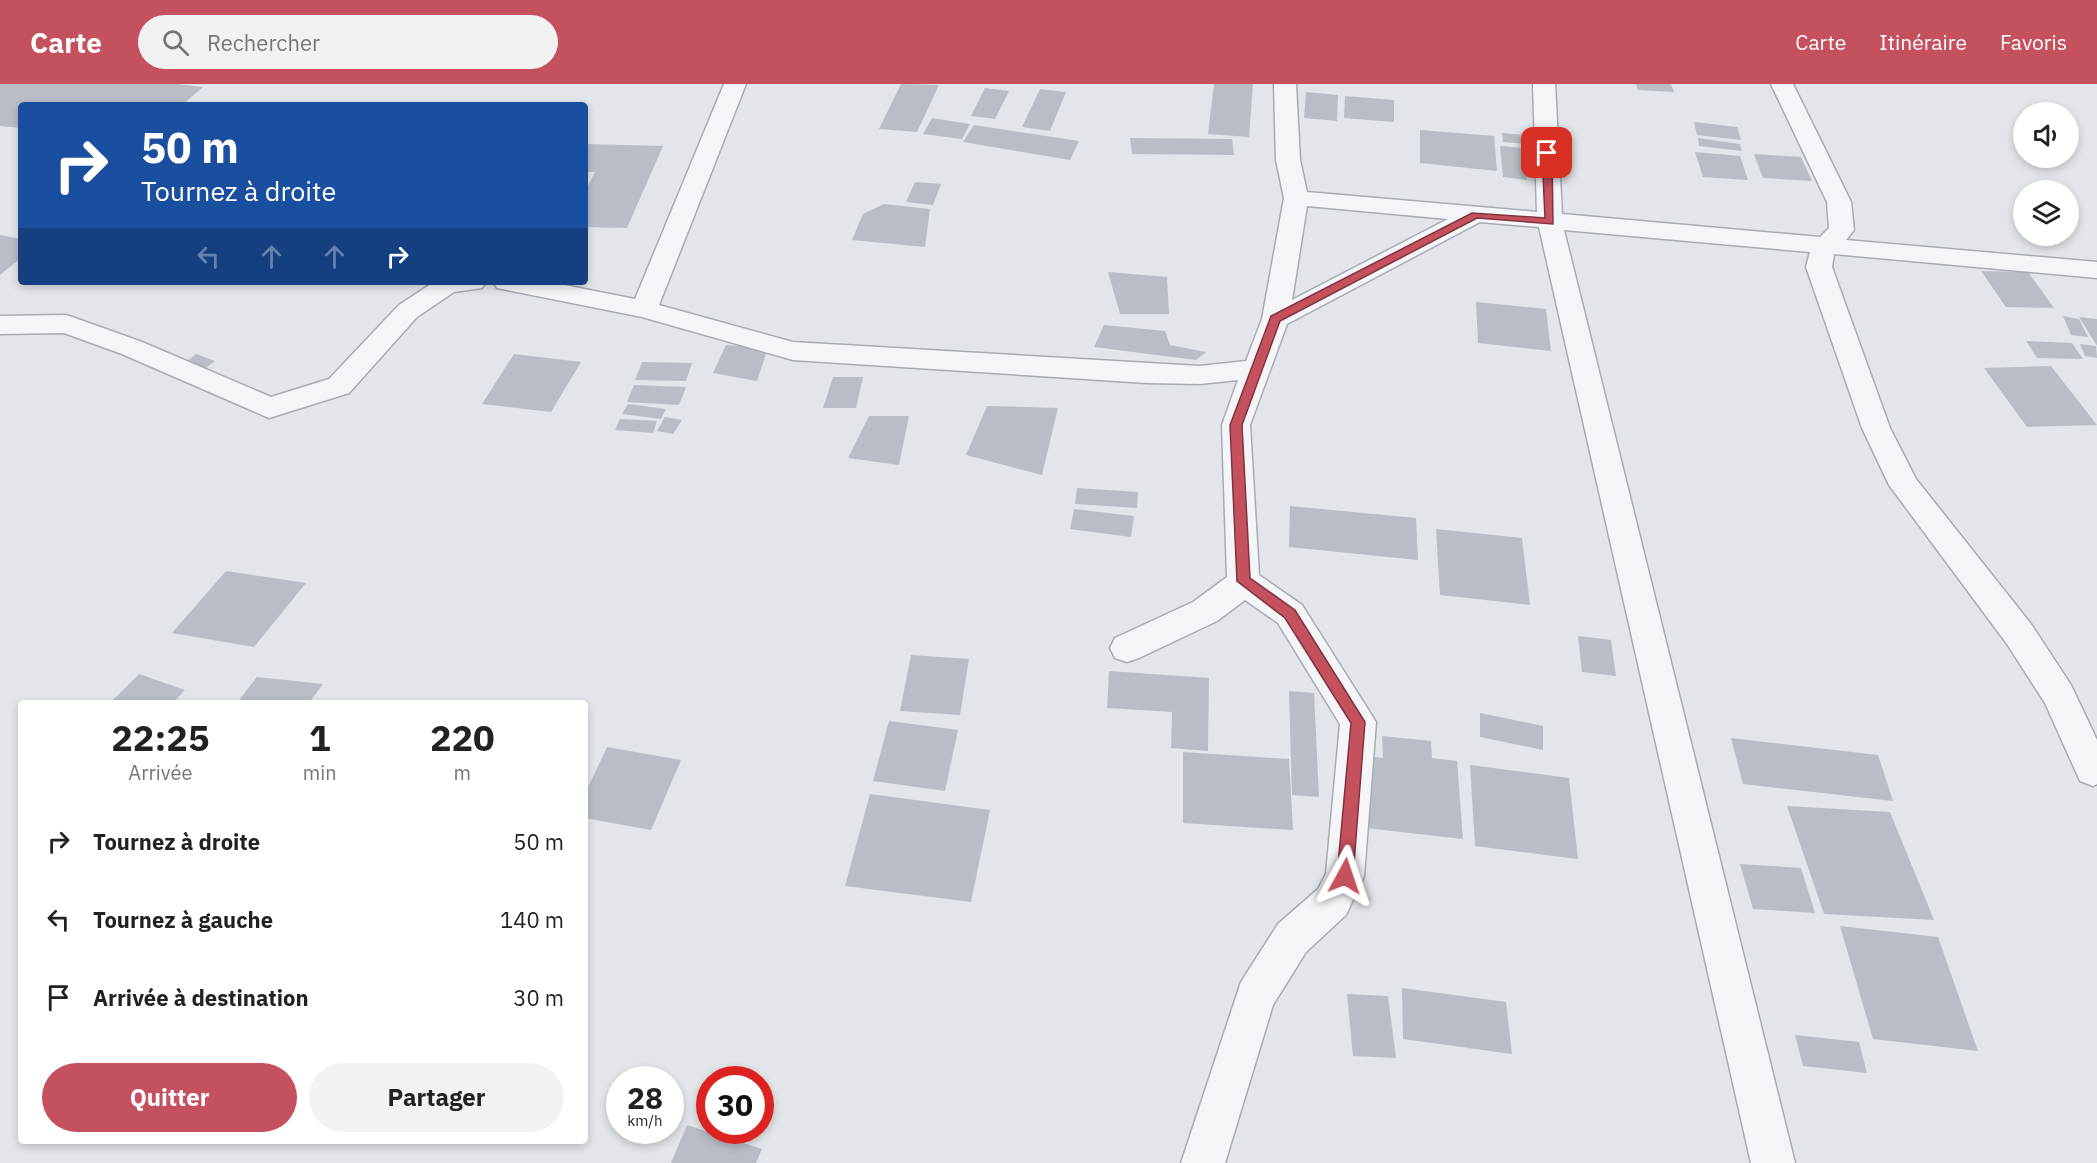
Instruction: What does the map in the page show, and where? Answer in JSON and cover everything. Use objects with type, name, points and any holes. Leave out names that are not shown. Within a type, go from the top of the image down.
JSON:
[{"type":"street","points":[[644,309],[735,84]]},
{"type":"street","points":[[1127,648],[1218,604],[1234,593],[1243,581],[1236,425],[1275,319],[1296,198],[1288,160],[1284,84]]},
{"type":"street","points":[[1544,84],[1550,222],[1773,1163]]},
{"type":"street","points":[[1782,84],[1839,202],[1842,230],[1825,245],[1819,256],[1819,267],[1876,428],[1904,485],[2019,634],[2059,695],[2093,770]]},
{"type":"street","points":[[1296,198],[2097,270]]},
{"type":"street","points":[[1275,319],[1475,215]]},
{"type":"street","points":[[0,325],[66,324],[132,348],[269,408],[339,386],[408,311],[447,285]]},
{"type":"street","points":[[521,285],[644,309],[794,351],[1147,374],[1200,375],[1257,369]]},
{"type":"street","points":[[1203,1163],[1255,996],[1292,938],[1332,902],[1345,876],[1358,722],[1290,614],[1243,581]]},
{"type":"building","points":[[0,84],[177,84],[203,87],[186,102],[18,102],[18,128],[0,126]]},
{"type":"building","points":[[901,84],[939,85],[917,132],[879,129]]},
{"type":"building","points":[[1214,84],[1253,84],[1249,137],[1208,134]]},
{"type":"building","points":[[1636,84],[1671,84],[1674,92],[1638,90]]},
{"type":"building","points":[[985,88],[1009,91],[995,119],[971,116]]},
{"type":"building","points":[[1040,89],[1066,92],[1050,131],[1022,127]]},
{"type":"building","points":[[1306,92],[1338,95],[1337,121],[1304,118]]},
{"type":"building","points":[[1345,96],[1394,100],[1394,122],[1344,118]]},
{"type":"building","points":[[932,118],[970,124],[962,139],[923,134]]},
{"type":"building","points":[[1694,122],[1737,127],[1741,140],[1697,135]]},
{"type":"building","points":[[974,125],[1079,141],[1070,160],[963,142]]},
{"type":"building","points":[[1420,130],[1494,136],[1497,171],[1420,163]]},
{"type":"building","points":[[1502,133],[1525,135],[1526,144],[1503,142]]},
{"type":"building","points":[[1130,138],[1232,139],[1234,155],[1132,154]]},
{"type":"building","points":[[1698,138],[1740,144],[1742,151],[1699,146]]},
{"type":"building","points":[[588,144],[663,146],[627,228],[588,227],[588,186],[595,172],[588,172]]},
{"type":"building","points":[[1500,146],[1524,148],[1527,180],[1503,177]]},
{"type":"building","points":[[1695,152],[1740,156],[1748,180],[1703,177]]},
{"type":"building","points":[[1754,154],[1801,157],[1812,181],[1763,178]]},
{"type":"building","points":[[915,182],[941,184],[933,205],[906,202]]},
{"type":"building","points":[[884,204],[930,209],[925,247],[852,240],[863,214]]},
{"type":"building","points":[[0,235],[18,238],[18,260],[0,275]]},
{"type":"building","points":[[1981,271],[2028,272],[2054,308],[2006,307]]},
{"type":"building","points":[[1108,272],[1167,277],[1169,314],[1120,314]]},
{"type":"building","points":[[1476,302],[1546,309],[1551,351],[1478,343]]},
{"type":"building","points":[[2063,316],[2079,319],[2088,337],[2071,335]]},
{"type":"building","points":[[2079,317],[2097,319],[2097,346],[2094,341]]},
{"type":"building","points":[[1104,325],[1165,331],[1170,345],[1206,352],[1196,360],[1094,347]]},
{"type":"building","points":[[2026,341],[2072,343],[2083,359],[2037,358]]},
{"type":"building","points":[[2080,344],[2096,346],[2097,358],[2085,356]]},
{"type":"building","points":[[726,345],[768,348],[757,381],[713,373]]},
{"type":"building","points":[[196,354],[215,361],[191,379],[173,372]]},
{"type":"building","points":[[514,354],[581,362],[551,412],[482,404]]},
{"type":"building","points":[[642,362],[692,363],[686,381],[635,380]]},
{"type":"building","points":[[2051,366],[2097,425],[2027,427],[1984,368]]},
{"type":"building","points":[[833,377],[863,377],[856,408],[823,408]]},
{"type":"building","points":[[634,385],[686,387],[679,405],[627,402]]},
{"type":"building","points":[[628,404],[666,409],[661,419],[622,414]]},
{"type":"building","points":[[987,406],[1058,408],[1042,475],[966,455]]},
{"type":"building","points":[[869,416],[909,416],[899,465],[848,458]]},
{"type":"building","points":[[665,417],[682,420],[673,434],[657,431]]},
{"type":"building","points":[[620,419],[657,421],[653,433],[615,430]]},
{"type":"building","points":[[1077,488],[1138,492],[1137,508],[1075,504]]},
{"type":"building","points":[[1290,506],[1416,518],[1418,560],[1289,547]]},
{"type":"building","points":[[1074,509],[1134,516],[1131,537],[1070,529]]},
{"type":"building","points":[[1436,529],[1522,538],[1530,605],[1440,595]]},
{"type":"building","points":[[226,571],[306,583],[254,647],[172,633]]},
{"type":"building","points":[[1578,636],[1611,640],[1616,676],[1582,672]]},
{"type":"building","points":[[911,655],[969,659],[960,715],[900,711]]},
{"type":"building","points":[[1109,671],[1209,678],[1208,751],[1171,748],[1172,712],[1107,708]]},
{"type":"building","points":[[139,674],[185,690],[176,700],[113,700]]},
{"type":"building","points":[[257,677],[323,684],[311,700],[239,700]]},
{"type":"building","points":[[1289,691],[1314,693],[1319,797],[1292,795]]},
{"type":"building","points":[[1480,713],[1543,726],[1543,750],[1480,737]]},
{"type":"building","points":[[889,721],[958,730],[945,791],[873,781]]},
{"type":"building","points":[[1382,736],[1431,741],[1432,758],[1457,761],[1463,839],[1365,828],[1362,755],[1383,758]]},
{"type":"building","points":[[1731,738],[1878,755],[1893,801],[1743,784]]},
{"type":"building","points":[[607,747],[681,760],[651,830],[588,819],[588,788]]},
{"type":"building","points":[[1183,752],[1289,759],[1293,830],[1183,823]]},
{"type":"building","points":[[1470,765],[1569,778],[1578,859],[1475,846]]},
{"type":"building","points":[[870,794],[990,810],[971,902],[845,886]]},
{"type":"building","points":[[1787,806],[1890,812],[1934,920],[1824,914]]},
{"type":"building","points":[[1740,864],[1801,868],[1815,913],[1753,909]]},
{"type":"building","points":[[1840,926],[1938,937],[1978,1051],[1873,1039]]},
{"type":"building","points":[[1402,988],[1506,1002],[1512,1054],[1403,1039]]},
{"type":"building","points":[[1347,994],[1388,996],[1396,1058],[1353,1056]]},
{"type":"building","points":[[1795,1035],[1859,1042],[1867,1073],[1803,1066]]},
{"type":"building","points":[[687,1125],[696,1128],[696,1144],[746,1144],[762,1149],[756,1163],[671,1163],[679,1144],[684,1144],[684,1132]]},
{"type":"route","points":[[1345,876],[1358,722],[1290,614],[1243,581],[1236,425],[1275,319],[1475,215],[1550,222],[1547,153]]}]
